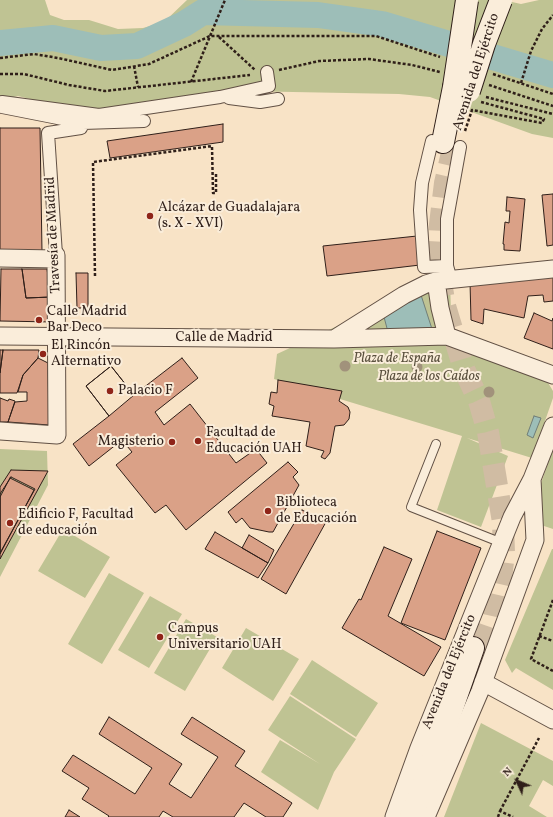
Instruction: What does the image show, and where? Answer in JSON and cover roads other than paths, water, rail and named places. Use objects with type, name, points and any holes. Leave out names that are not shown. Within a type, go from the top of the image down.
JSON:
[{"type":"main road","name":"Avenida del Ejército","points":[[467,0],[470,94]]},
{"type":"main road","name":"Avenida del Ejército","points":[[447,144],[470,94],[484,44],[501,0]]},
{"type":"main road","name":"Avenida del Ejército","points":[[411,817],[477,649]]},
{"type":"street","points":[[144,122],[83,124],[2,107],[2,102],[99,115],[220,97],[269,86],[263,73]]},
{"type":"street","points":[[220,97],[260,102],[278,99]]},
{"type":"street","name":"Travesía de Madrid","points":[[0,432],[57,435],[56,257],[48,133],[81,128],[83,124]]},
{"type":"street","points":[[440,278],[424,267],[420,210],[422,183],[447,144]]},
{"type":"street","points":[[447,144],[447,219],[440,278],[440,308],[443,335],[553,375]]},
{"type":"street","points":[[0,258],[56,257]]},
{"type":"street","points":[[334,339],[404,295],[440,278],[553,269]]},
{"type":"street","name":"Calle de Madrid","points":[[0,336],[334,339],[443,335]]},
{"type":"street","name":"Avenida del Ejército","points":[[394,817],[512,516],[532,479],[553,426]]},
{"type":"street","name":"Avenida del Ejército","points":[[426,817],[483,682],[535,540],[532,479]]},
{"type":"street","points":[[505,536],[514,524],[522,522],[529,525],[535,533]]},
{"type":"street","points":[[483,682],[553,720]]},
{"type":"lane","points":[[436,444],[411,507],[505,536]]},
{"type":"water","points":[[421,295],[432,329],[388,332],[384,317]]},
{"type":"water","points":[[534,416],[541,418],[533,438],[527,435]]},
{"type":"waterway","points":[[0,43],[53,38],[101,48],[137,46],[184,24],[203,12],[318,15],[382,24],[553,75]]},
{"type":"tunnel","points":[[454,144],[445,183],[440,224],[438,265],[445,306],[464,369],[479,401],[488,432],[503,522],[504,554],[501,578],[492,618],[481,650]]},
{"type":"place","name":"Alcázar de Guadalajara (s. X - XVI)","points":[[150,216]]},
{"type":"place","name":"Calle Madrid Bar Deco","points":[[39,320]]},
{"type":"place","name":"El Rincón Alternativo","points":[[43,354]]},
{"type":"place","name":"Palacio F","points":[[110,391]]},
{"type":"place","name":"Facultad de Educación UAH","points":[[198,441]]},
{"type":"place","name":"Magisterio","points":[[172,442]]},
{"type":"place","name":"Biblioteca de Educación","points":[[268,511]]},
{"type":"place","name":"Edificio F, Facultad de educación","points":[[10,523]]},
{"type":"place","name":"Campus Universitario UAH","points":[[160,637]]},
{"type":"park label","name":"Plaza de España","points":[[397,359]]},
{"type":"park label","name":"Plaza de los Caídos","points":[[429,377]]}]
